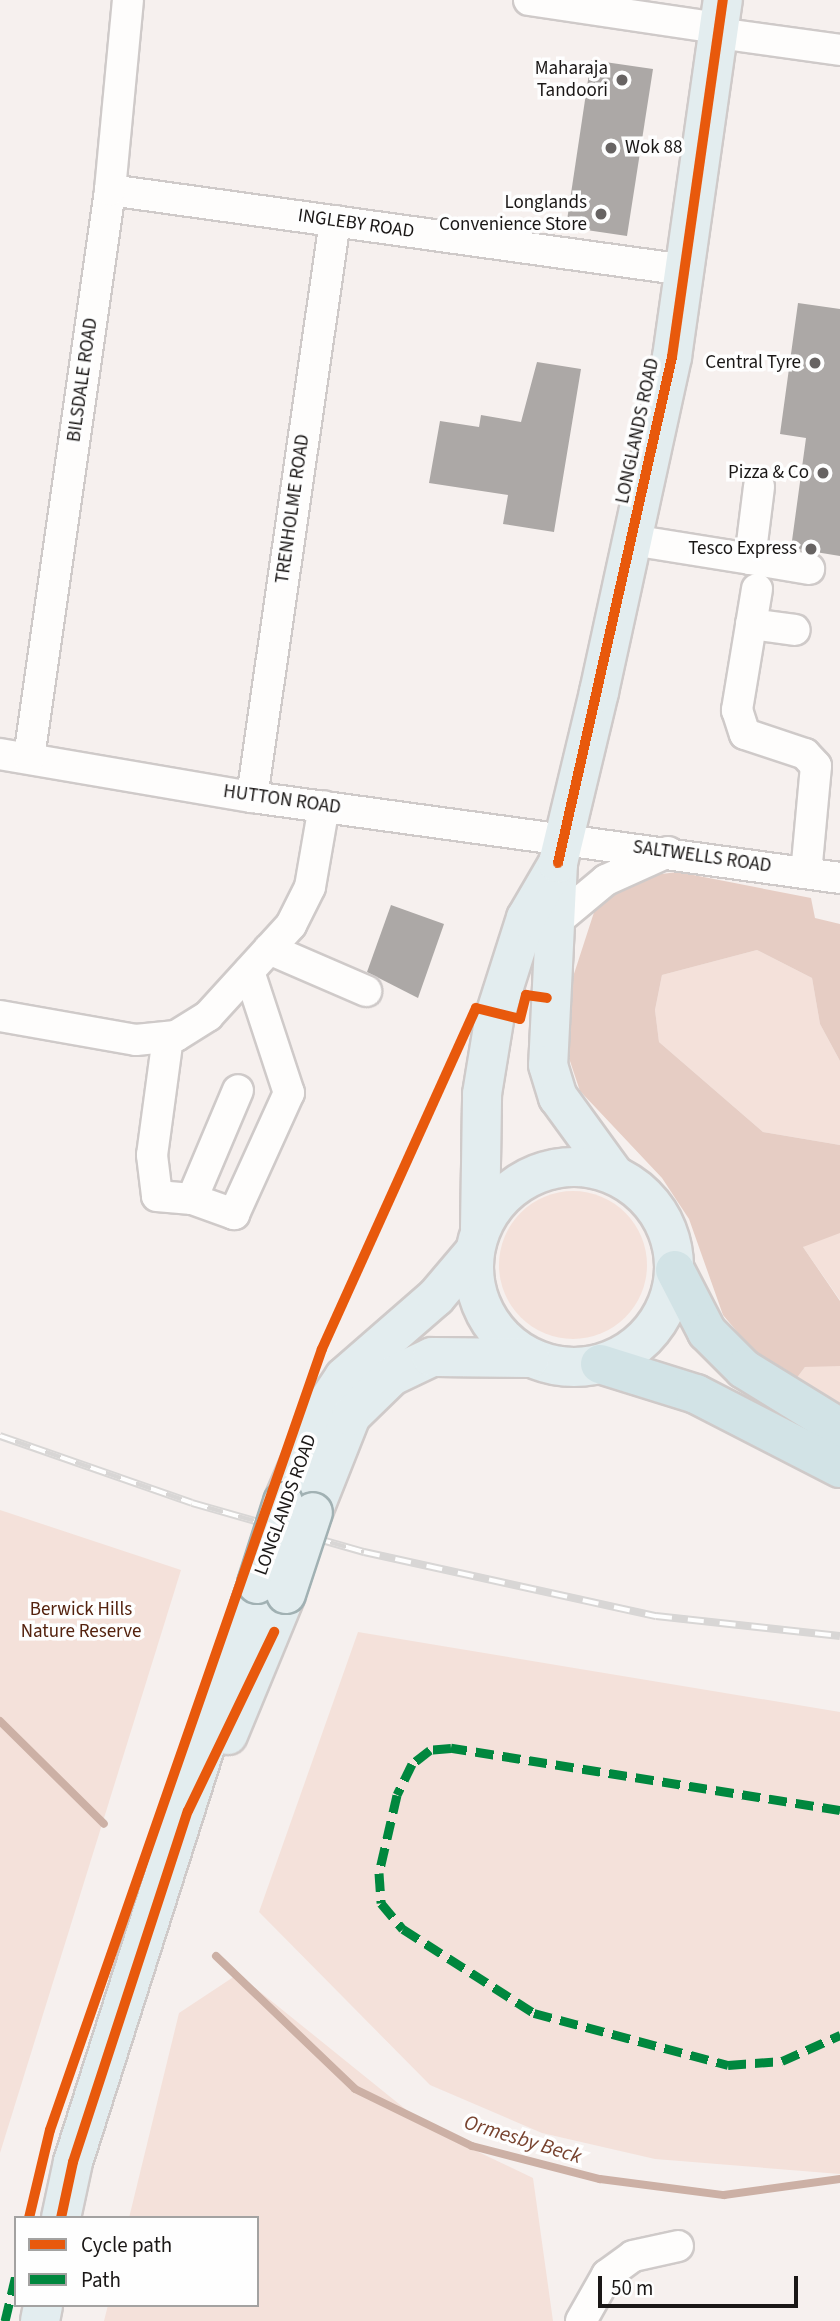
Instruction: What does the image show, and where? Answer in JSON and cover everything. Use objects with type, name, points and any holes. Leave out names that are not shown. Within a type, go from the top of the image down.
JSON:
[{"type":"highway","points":[[675,1270],[707,1332],[744,1369],[840,1428]]},
{"type":"highway","points":[[600,1364],[696,1394],[840,1468]]},
{"type":"main road","name":"LONGLANDS ROAD","points":[[298,1507],[351,1416],[393,1376],[432,1357],[530,1358],[564,1367],[600,1364],[629,1351],[652,1329],[668,1301],[675,1270],[659,1213],[614,1174],[558,1097],[548,1065],[547,998],[559,919],[561,850],[632,540],[685,270],[720,20]]},
{"type":"main road","name":"LONGLANDS ROAD","points":[[530,1358],[503,1340],[484,1314],[477,1240],[482,1094],[495,1016],[526,918],[561,850]]},
{"type":"main road","name":"LONGLANDS ROAD","points":[[61,2216],[72,2162],[188,1811],[238,1716],[324,1407],[344,1377],[436,1297],[477,1240],[503,1195],[536,1173],[575,1166],[614,1174]]},
{"type":"street","name":"BILSDALE ROAD","points":[[14,756],[110,190],[128,0]]},
{"type":"street","points":[[529,0],[720,20],[840,50]]},
{"type":"street","name":"INGLEBY ROAD","points":[[110,190],[685,270]]},
{"type":"street","name":"TRENHOLME ROAD","points":[[252,797],[335,221]]},
{"type":"street","points":[[750,559],[759,486]]},
{"type":"street","points":[[632,540],[809,569]]},
{"type":"street","points":[[757,589],[740,724],[757,742],[791,748],[816,766],[819,786],[806,873]]},
{"type":"street","points":[[751,624],[795,630]]},
{"type":"street","name":"HUTTON ROAD","points":[[14,756],[252,797],[324,806],[561,850]]},
{"type":"street","points":[[0,1016],[136,1040],[168,1037],[208,1016],[291,925],[310,887],[324,806]]},
{"type":"street","name":"SALTWELLS ROAD","points":[[561,850],[668,852],[840,878]]},
{"type":"street","points":[[559,919],[607,880],[668,852]]},
{"type":"street","points":[[269,949],[366,991]]},
{"type":"street","points":[[168,1037],[152,1168],[157,1196],[192,1199],[237,1213],[289,1093],[249,971]]},
{"type":"street","points":[[192,1199],[238,1090]]},
{"type":"street","points":[[580,2321],[607,2275],[633,2256],[678,2246]]},
{"type":"green space","points":[[757,950],[812,978],[820,1024],[840,1061],[840,1145],[763,1132],[659,1042],[655,1010],[662,975]]},
{"type":"green space","points":[[573,1191],[601,1196],[625,1213],[642,1237],[647,1265],[642,1293],[625,1317],[601,1334],[573,1339],[545,1334],[521,1317],[504,1293],[499,1265],[504,1237],[521,1213],[545,1196]]},
{"type":"green space","points":[[825,1233],[840,1233],[840,1300],[803,1247]]},
{"type":"green space","points":[[833,1363],[840,1366],[840,1406],[793,1383],[805,1367]]},
{"type":"green space","name":"Berwick Hills Nature Reserve","points":[[0,1510],[181,1570],[0,2153]]},
{"type":"green space","points":[[358,1632],[840,1712],[840,2174],[655,2159],[542,2133],[430,2085],[259,1912]]},
{"type":"green space","points":[[238,1974],[430,2129],[533,2178],[553,2321],[104,2321],[108,2307],[259,2307],[259,2216],[129,2216],[179,2013]]},
{"type":"shaded area","points":[[678,872],[811,898],[815,918],[840,924],[840,1061],[820,1024],[812,978],[757,950],[662,975],[655,1010],[659,1042],[763,1132],[840,1145],[840,1233],[803,1247],[840,1301],[840,1366],[805,1367],[793,1383],[755,1353],[723,1315],[689,1219],[662,1178],[580,1091],[568,1055],[560,1017],[597,903],[628,878]]},
{"type":"building","points":[[591,60],[653,69],[627,236],[566,227]]},
{"type":"building","points":[[798,303],[840,309],[840,556],[791,548],[806,438],[780,434]]},
{"type":"building","points":[[537,362],[581,369],[554,532],[503,524],[508,495],[429,483],[440,421],[479,427],[481,415],[521,422]]},
{"type":"building","points":[[391,905],[444,924],[418,998],[367,972]]},
{"type":"waterway","points":[[0,1721],[104,1824]]},
{"type":"waterway","name":"Ormesby Beck","points":[[216,1956],[355,2089],[472,2146],[600,2179],[724,2195],[840,2179]]},
{"type":"railway","points":[[0,1436],[192,1503],[364,1552],[656,1616],[840,1636]]},
{"type":"marked path","points":[[840,1810],[451,1748],[430,1750],[412,1764],[397,1795],[379,1873],[381,1903],[403,1929],[534,2013],[728,2065],[782,2061],[840,2035]]},
{"type":"marked path","points":[[5,2321],[14,2283]]},
{"type":"cycle path","points":[[558,863],[672,357],[723,0]]},
{"type":"cycle path","points":[[29,2216],[50,2130],[322,1349],[476,1008],[520,1019],[526,995],[547,998]]},
{"type":"cycle path","points":[[61,2216],[73,2162],[188,1811],[274,1632]]},
{"type":"place","name":"Maharaja Tandoori","points":[[622,80]]},
{"type":"place","name":"Wok 88","points":[[611,148]]},
{"type":"place","name":"Longlands Convenience Store","points":[[601,214]]},
{"type":"place","name":"Central Tyre","points":[[815,363]]},
{"type":"place","name":"Pizza & Co","points":[[823,473]]},
{"type":"place","name":"Tesco Express","points":[[811,549]]}]
